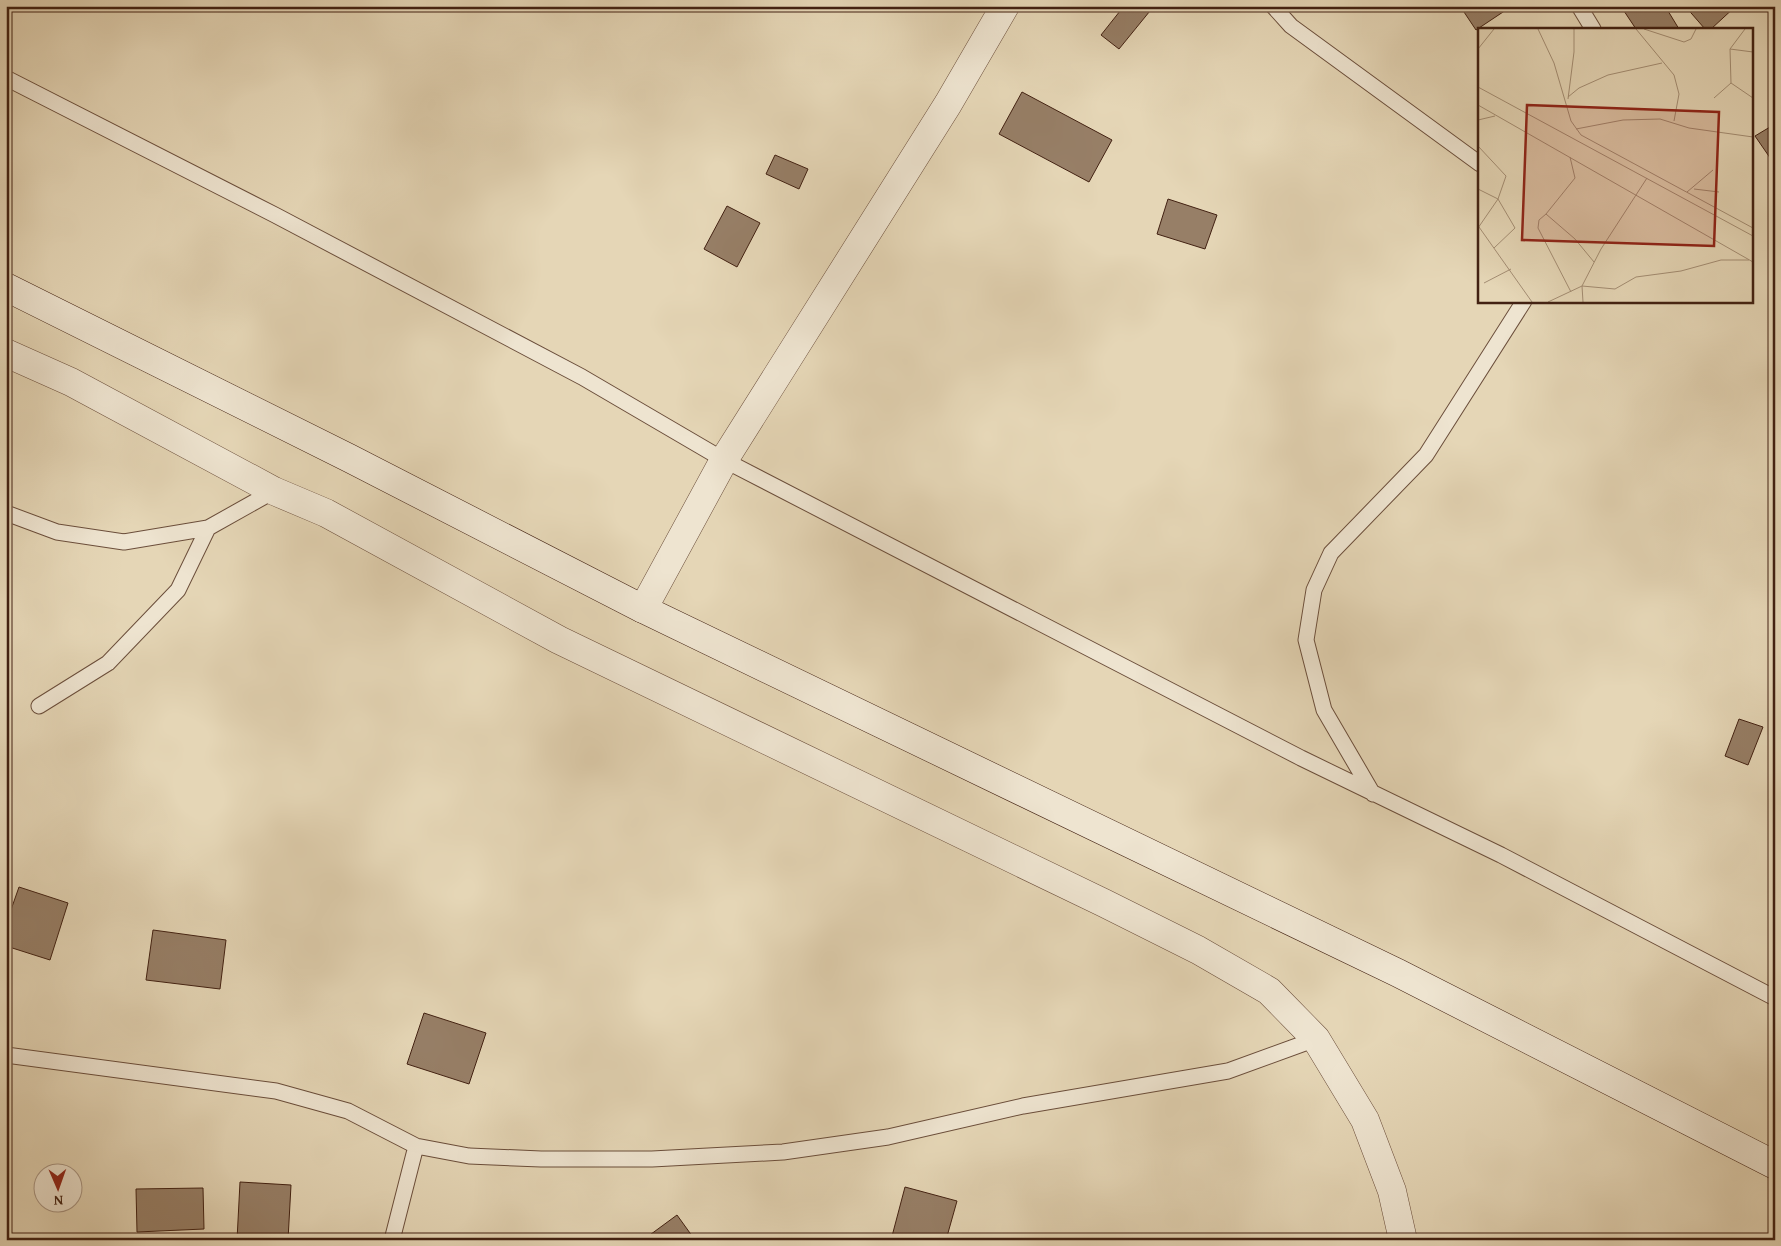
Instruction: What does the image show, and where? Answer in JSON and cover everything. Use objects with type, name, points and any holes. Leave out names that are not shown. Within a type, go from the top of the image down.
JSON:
[{"type":"street","points":[[643,609],[724,460],[948,104],[1005,6]]},
{"type":"street","points":[[6,287],[349,458],[643,609],[1389,968],[1775,1165]]},
{"type":"street","points":[[6,353],[71,382],[274,491],[326,513],[559,640],[1198,950],[1269,991],[1316,1039],[1365,1120],[1392,1191],[1403,1240]]},
{"type":"lane","points":[[1273,6],[1291,26],[1478,163]]},
{"type":"lane","points":[[1579,6],[1592,28]]},
{"type":"lane","points":[[6,78],[274,215],[582,377],[724,460],[1301,758],[1501,855],[1775,998]]},
{"type":"lane","points":[[1373,794],[1324,710],[1306,640],[1314,590],[1330,554],[1426,454],[1523,302]]},
{"type":"lane","points":[[6,513],[56,532],[124,542],[208,528],[274,491]]},
{"type":"lane","points":[[39,706],[108,663],[178,590],[208,528]]},
{"type":"lane","points":[[6,1055],[276,1091],[348,1111],[416,1146],[469,1156],[541,1159],[652,1159],[784,1152],[888,1137],[1023,1106],[1228,1071],[1316,1039]]},
{"type":"lane","points":[[392,1240],[416,1146]]},
{"type":"building","points":[[1124,6],[1154,6],[1119,49],[1101,35]]},
{"type":"building","points":[[1460,6],[1512,6],[1478,28],[1476,30]]},
{"type":"building","points":[[1625,6],[1665,6],[1678,28],[1635,28],[1622,8]]},
{"type":"building","points":[[1685,6],[1736,6],[1712,28],[1704,28]]},
{"type":"building","points":[[1022,92],[1112,140],[1089,182],[999,134]]},
{"type":"building","points":[[1775,124],[1775,165],[1755,136]]},
{"type":"building","points":[[775,155],[808,169],[799,189],[766,174]]},
{"type":"building","points":[[1168,199],[1217,215],[1205,249],[1157,234]]},
{"type":"building","points":[[727,206],[760,223],[737,267],[704,249]]},
{"type":"building","points":[[1739,719],[1763,727],[1748,765],[1725,756]]},
{"type":"building","points":[[19,887],[68,903],[50,960],[6,946],[6,924]]},
{"type":"building","points":[[153,930],[226,940],[220,989],[146,980]]},
{"type":"building","points":[[424,1013],[486,1033],[469,1084],[407,1064]]},
{"type":"building","points":[[240,1182],[291,1185],[288,1240],[237,1240]]},
{"type":"building","points":[[905,1187],[957,1201],[946,1240],[891,1240]]},
{"type":"building","points":[[203,1188],[204,1229],[137,1232],[136,1189]]},
{"type":"building","points":[[6,1201],[11,1201],[11,1233],[6,1233]]},
{"type":"building","points":[[677,1215],[695,1240],[643,1240]]}]
